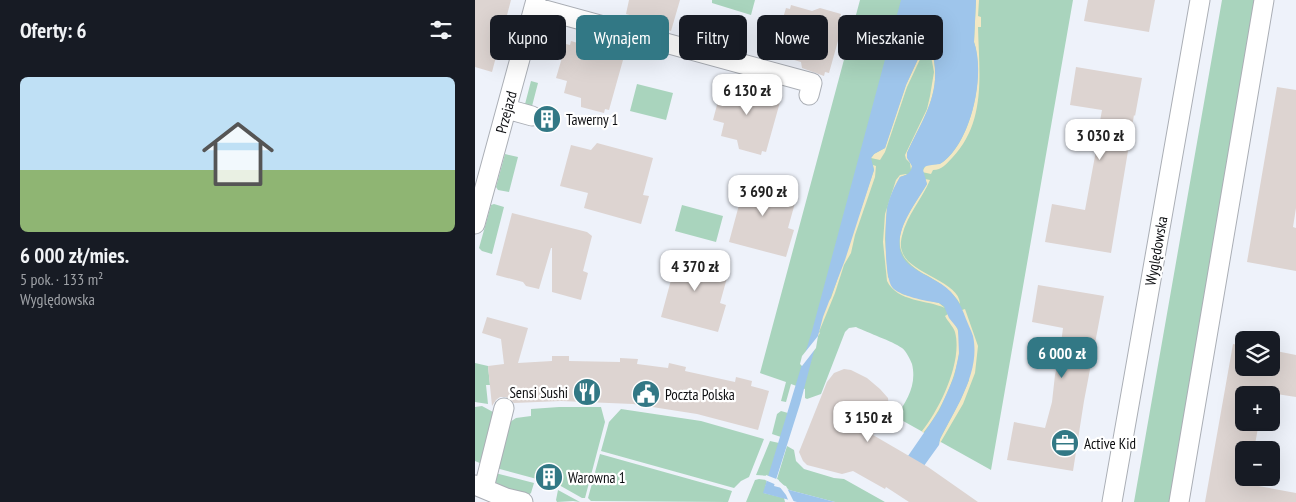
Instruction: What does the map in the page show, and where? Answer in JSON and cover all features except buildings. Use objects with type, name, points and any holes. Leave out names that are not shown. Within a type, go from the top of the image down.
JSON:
[{"type":"street","name":"Wyględowska","points":[[1112,502],[1200,0]]},
{"type":"street","points":[[1179,502],[1265,0]]},
{"type":"street","points":[[535,3],[812,83],[809,95]]},
{"type":"street","name":"Przejazd","points":[[475,224],[482,167],[507,109],[535,3]]},
{"type":"street","points":[[507,109],[532,116]]},
{"type":"street","points":[[504,408],[480,487],[506,498],[523,502]]},
{"type":"green space","points":[[712,0],[755,0],[751,15],[712,3]]},
{"type":"green space","points":[[860,0],[1073,0],[991,470],[896,417],[912,386],[912,364],[902,348],[856,327],[849,328],[845,332],[821,394],[807,399],[805,398],[805,389],[791,384],[786,402],[781,401],[786,382],[760,373],[844,60],[943,60],[943,15],[856,15]]},
{"type":"green space","points":[[1222,0],[1271,0],[1184,502],[1134,502]]},
{"type":"green space","points":[[531,81],[538,83],[531,110],[524,108]]},
{"type":"green space","points":[[637,84],[673,93],[666,120],[630,111]]},
{"type":"green space","points":[[505,154],[518,157],[509,192],[498,190],[496,187]]},
{"type":"green space","points":[[491,205],[504,207],[492,254],[479,248]]},
{"type":"green space","points":[[682,205],[723,216],[716,242],[675,231]]},
{"type":"green space","points":[[475,363],[488,366],[490,385],[486,385],[488,404],[475,402]]},
{"type":"green space","points":[[482,406],[493,412],[494,419],[482,464],[475,461],[475,407]]},
{"type":"green space","points":[[601,407],[605,422],[585,498],[559,485],[496,468],[510,422],[516,418],[531,416],[531,409]]},
{"type":"green space","points":[[621,409],[701,421],[764,439],[749,477],[741,481],[734,488],[601,451],[609,422]]},
{"type":"green space","points":[[781,411],[788,413],[781,437],[772,434],[777,414]]},
{"type":"green space","points":[[770,441],[779,443],[769,476],[756,475]]},
{"type":"green space","points":[[787,446],[794,450],[796,461],[804,469],[844,479],[885,502],[835,502],[789,490],[777,479]]},
{"type":"green space","points":[[600,454],[732,491],[728,502],[591,501],[588,498]]},
{"type":"green space","points":[[495,473],[534,483],[531,493],[527,496],[510,491],[495,482]]},
{"type":"green space","points":[[755,480],[767,480],[764,493],[784,498],[785,502],[746,502]]},
{"type":"green space","points":[[558,490],[580,502],[557,502]]},
{"type":"sand","points":[[976,0],[979,0],[978,16],[981,17],[981,27],[978,27],[979,96],[971,129],[963,144],[946,164],[939,169],[933,170],[931,174],[922,172],[926,165],[942,163],[954,151],[969,122],[977,88],[978,71],[974,42]]},
{"type":"sand","points":[[918,60],[920,60],[907,87],[885,152],[880,160],[871,158],[874,154],[885,148],[906,85]]},
{"type":"sand","points":[[932,60],[934,63],[935,77],[934,90],[925,115],[907,153],[912,166],[911,170],[910,163],[905,155],[927,109],[934,72]]},
{"type":"sand","points":[[873,165],[876,166],[875,177],[855,235],[851,253],[844,265],[817,338],[820,322],[831,298],[874,170]]},
{"type":"sand","points":[[908,174],[900,177],[887,208],[885,239],[888,277],[902,294],[939,303],[945,308],[905,297],[892,288],[887,281],[883,242],[885,214],[896,180],[900,175]]},
{"type":"sand","points":[[925,179],[930,180],[904,228],[901,248],[900,245],[901,234],[904,222],[927,184]]},
{"type":"sand","points":[[909,262],[952,289],[958,296],[960,304],[954,295]]},
{"type":"sand","points":[[965,309],[978,346],[975,373],[963,404],[939,445],[940,439],[969,380],[962,310]]},
{"type":"sand","points":[[948,314],[958,331],[960,343],[959,356],[945,399],[923,433],[922,431],[929,422],[948,385],[956,357],[957,344],[955,332],[945,316]]},
{"type":"water","points":[[901,0],[976,0],[974,42],[978,72],[977,90],[968,125],[951,154],[940,164],[923,168],[927,184],[904,224],[900,241],[902,256],[909,265],[942,284],[958,302],[973,336],[973,363],[965,390],[940,439],[939,445],[903,495],[888,485],[939,411],[954,377],[959,354],[958,329],[949,318],[944,306],[900,293],[892,287],[889,281],[886,261],[886,216],[888,205],[900,177],[911,170],[912,166],[907,158],[907,153],[925,115],[934,90],[933,60],[943,60],[943,15],[897,15]]},
{"type":"water","points":[[885,60],[918,60],[906,85],[885,148],[874,154],[871,158],[874,170],[845,260],[823,317],[800,404],[774,486],[835,502],[797,502],[763,493],[812,331]]},
{"type":"pier","points":[[818,336],[816,348],[802,366],[800,364],[802,356]]},
{"type":"pier","points":[[766,475],[779,480],[777,484],[786,486],[794,502],[789,502],[779,486],[765,480]]},
{"type":"place","name":"Tawerny 1","points":[[547,119]]},
{"type":"place","name":"Sensi Sushi","points":[[587,392]]},
{"type":"place","name":"Poczta Polska","points":[[646,394]]},
{"type":"place","name":"Active Kid","points":[[1065,443]]},
{"type":"place","name":"Warowna 1","points":[[549,477]]}]
